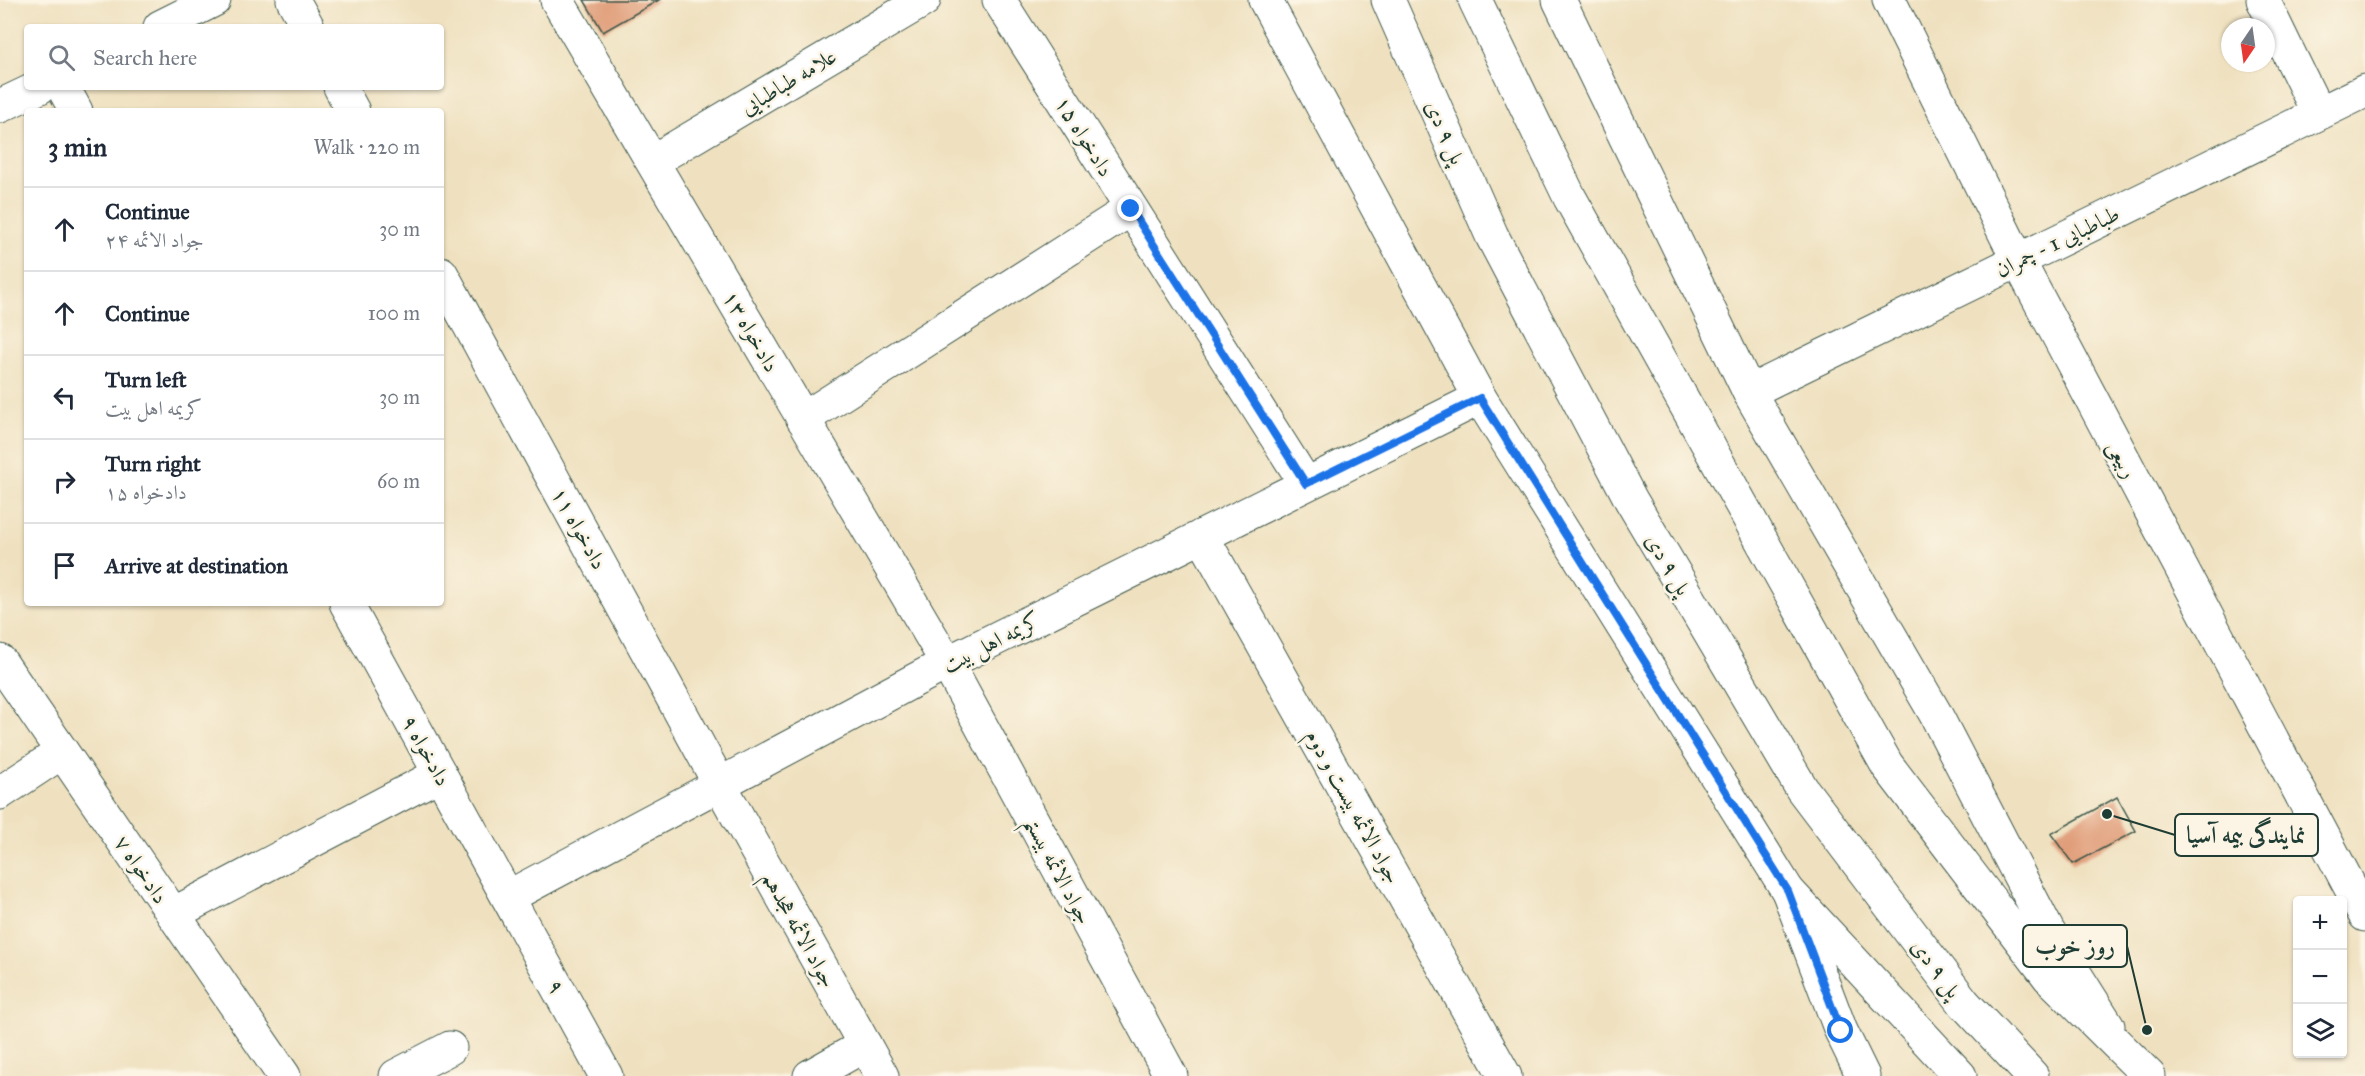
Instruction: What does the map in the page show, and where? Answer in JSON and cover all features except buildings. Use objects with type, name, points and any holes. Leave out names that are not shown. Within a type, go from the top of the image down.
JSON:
[{"type":"street","points":[[166,24],[214,0]]},
{"type":"street","points":[[293,0],[306,24]]},
{"type":"street","name":"دادخواه ۱۳","points":[[557,0],[947,663]]},
{"type":"street","name":"علامه طباطبایی","points":[[653,161],[924,0]]},
{"type":"street","name":"دادخواه ۱۵","points":[[999,0],[1306,484]]},
{"type":"street","points":[[1265,0],[1480,398],[1788,891],[1960,1076]]},
{"type":"street","points":[[1475,0],[1570,198],[1887,765],[2049,977],[2138,1066]]},
{"type":"street","points":[[1559,0],[1749,392],[1935,713],[2048,931],[2138,1066]]},
{"type":"street","name":"ربیعی","points":[[1889,0],[2018,260],[2365,915]]},
{"type":"street","points":[[2263,0],[2318,113]]},
{"type":"street","name":"پل ۹ دی","points":[[1388,3],[1492,236],[1631,500],[1802,789],[1964,1003],[2032,1076]]},
{"type":"street","points":[[0,106],[34,90]]},
{"type":"street","points":[[65,90],[74,108]]},
{"type":"street","points":[[342,90],[351,108]]},
{"type":"street","name":"طباطبایی 1 - چمران","points":[[1749,392],[2365,91]]},
{"type":"street","points":[[803,418],[1131,209]]},
{"type":"street","name":"دادخواه ۱۱","points":[[444,279],[718,783]]},
{"type":"street","name":"کریمه اهل بیت","points":[[508,897],[718,783],[947,663],[1480,398]]},
{"type":"street","name":"جواد الائمه بیست و دوم","points":[[1202,536],[1505,1076]]},
{"type":"street","name":"دادخواه ۹","points":[[348,606],[508,897]]},
{"type":"street","name":"دادخواه ۷","points":[[0,661],[284,1076]]},
{"type":"street","name":"جواد الائمه بیستم","points":[[947,663],[1171,1076]]},
{"type":"street","points":[[0,793],[62,752]]},
{"type":"street","points":[[173,914],[440,774]]},
{"type":"street","name":"جواد الائمه هجدهم","points":[[718,783],[882,1076]]},
{"type":"street","points":[[1788,891],[1841,1031],[1863,1076]]},
{"type":"street","name":"۹","points":[[508,897],[606,1076]]},
{"type":"street","points":[[810,1076],[865,1045]]},
{"type":"street","points":[[396,1076],[450,1048]]},
{"type":"place","name":"نمایندگی بیمه آسیا","points":[[2107,814]]},
{"type":"place","name":"روز خوب","points":[[2147,1030]]},
{"type":"route","points":[[1131,209],[1306,484],[1480,398],[1788,891],[1841,1031]]}]
